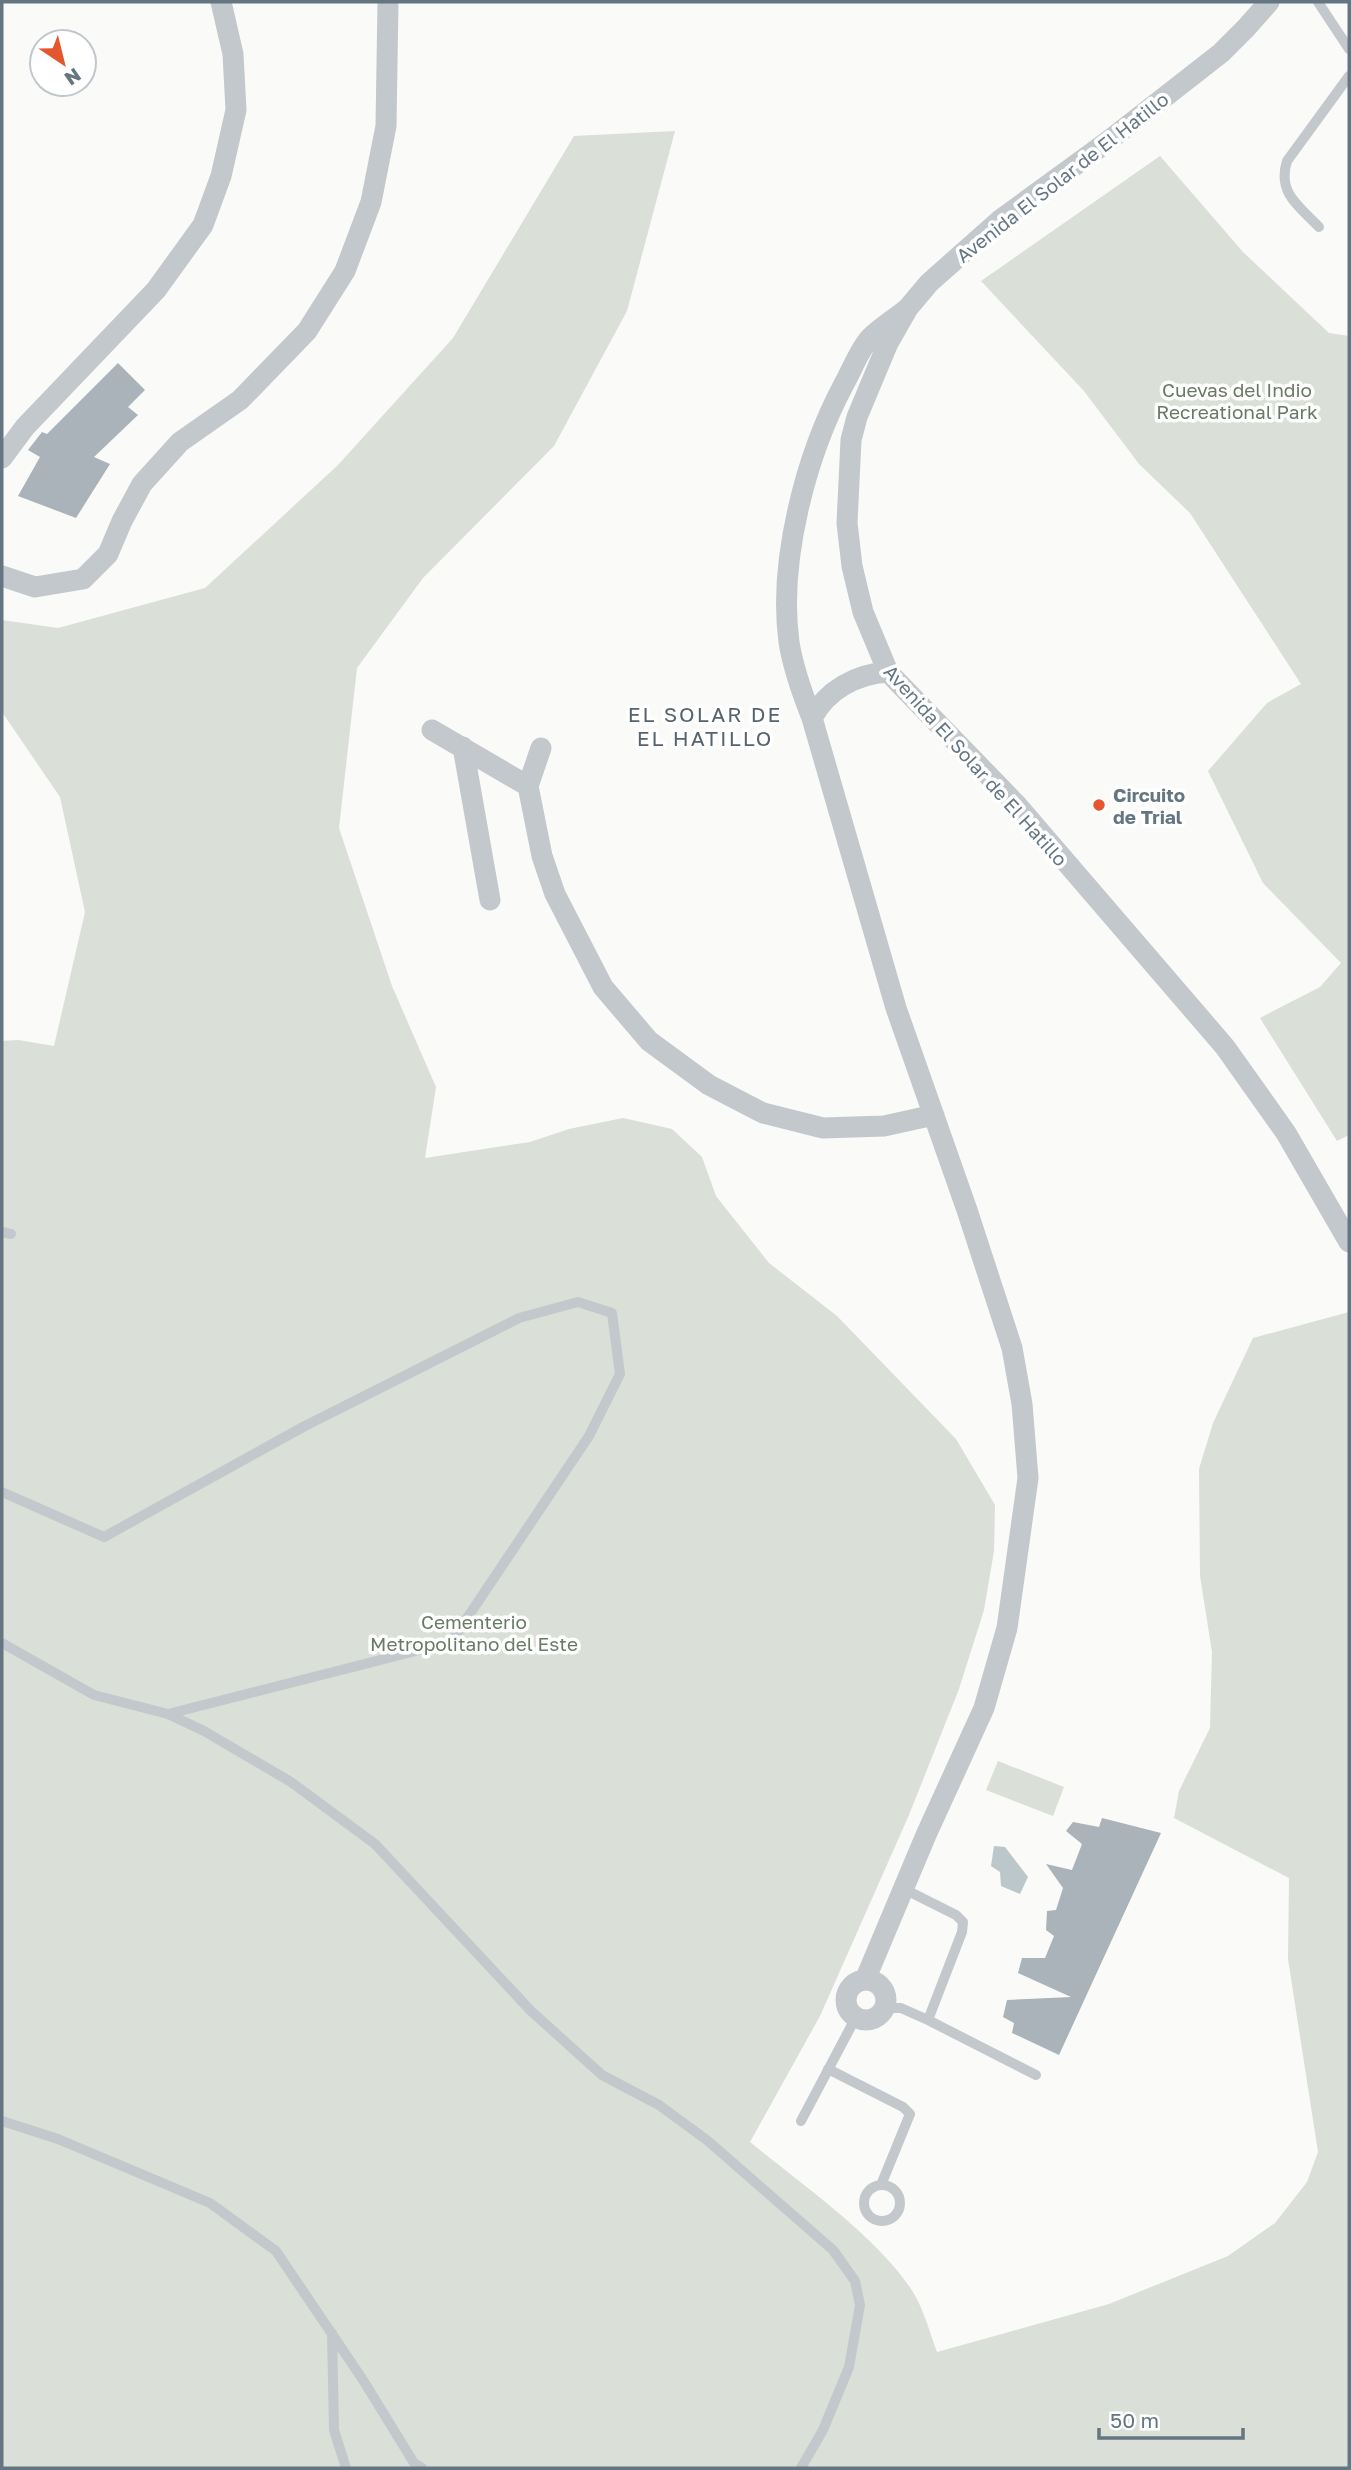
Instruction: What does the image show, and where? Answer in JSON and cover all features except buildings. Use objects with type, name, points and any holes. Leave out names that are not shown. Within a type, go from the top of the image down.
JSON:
[{"type":"street","points":[[2,458],[25,427],[156,290],[203,225],[221,176],[236,110],[233,54],[221,2]]},
{"type":"street","points":[[2,576],[35,587],[83,579],[108,554],[142,484],[180,442],[240,400],[307,331],[345,271],[371,202],[386,126],[388,2]]},
{"type":"street","name":"Avenida El Solar de El Hatillo","points":[[1269,2],[1221,53],[1107,142],[1000,220],[929,283],[908,308],[888,343],[857,417],[851,440],[847,523],[852,566],[863,612],[888,672],[1017,805],[1225,1047],[1286,1133],[1349,1241]]},
{"type":"street","points":[[865,1980],[984,1708],[1007,1628],[1028,1478],[1022,1404],[1012,1348],[896,1008],[812,718],[799,685],[788,629],[790,558],[811,461],[834,404],[869,339],[908,308]]},
{"type":"street","points":[[812,718],[835,690],[861,676],[888,672]]},
{"type":"street","points":[[432,730],[528,786]]},
{"type":"street","points":[[463,747],[489,900]]},
{"type":"street","points":[[541,748],[528,786],[542,856],[555,894],[603,987],[649,1041],[709,1085],[775,1116],[823,1128],[884,1126],[934,1115]]},
{"type":"street","points":[[865,1980],[872,1981],[883,1989],[886,1995],[884,2008],[881,2014],[869,2020],[856,2017],[848,2008],[847,1995],[854,1985],[865,1980]]},
{"type":"lane","points":[[1318,2],[1349,50]]},
{"type":"lane","points":[[1319,228],[1284,187],[1283,174],[1287,162],[1349,76]]},
{"type":"lane","points":[[2,1492],[104,1537],[303,1427],[519,1318],[578,1302],[612,1313],[621,1374],[589,1436],[451,1642],[168,1714]]},
{"type":"lane","points":[[2,1643],[94,1695],[168,1714],[204,1731],[291,1782],[375,1844],[531,2011],[602,2075],[659,2105],[708,2141],[833,2250],[855,2281],[860,2305],[849,2367],[823,2430],[801,2468]]},
{"type":"lane","points":[[904,1889],[956,1915],[963,1922],[962,1932],[928,2020]]},
{"type":"lane","points":[[884,2008],[901,2008],[1036,2075]]},
{"type":"lane","points":[[801,2121],[856,2017]]},
{"type":"lane","points":[[828,2069],[903,2107],[910,2114],[881,2185]]},
{"type":"lane","points":[[2,2121],[58,2139],[210,2203],[276,2251],[332,2332],[414,2463],[422,2468]]},
{"type":"lane","points":[[332,2332],[334,2430],[346,2468]]},
{"type":"green space","name":"Cementerio Metropolitano del Este","points":[[675,131],[627,311],[554,446],[423,578],[357,668],[339,828],[392,986],[436,1087],[425,1158],[530,1142],[569,1129],[623,1118],[672,1129],[702,1157],[716,1196],[769,1263],[837,1316],[956,1439],[995,1505],[994,1551],[984,1610],[959,1689],[909,1815],[820,2016],[750,2142],[838,2212],[898,2271],[917,2299],[937,2352],[1109,2304],[1228,2256],[1275,2223],[1307,2182],[1318,2152],[1288,1959],[1289,1878],[1174,1818],[1179,1791],[1210,1728],[1212,1652],[1200,1576],[1199,1469],[1213,1423],[1253,1338],[1349,1312],[1349,2468],[2,2468],[2,1041],[18,1040],[54,1046],[85,912],[60,797],[2,712],[2,620],[58,628],[205,588],[338,465],[453,338],[574,136]]},
{"type":"green space","name":"Cuevas del Indio Recreational Park","points":[[1160,156],[1243,252],[1329,333],[1349,336],[1349,1135],[1337,1141],[1260,1018],[1320,987],[1341,963],[1263,883],[1208,771],[1267,703],[1301,684],[1190,513],[1139,464],[1084,391],[981,281]]},
{"type":"green space","points":[[998,1761],[1064,1787],[1053,1816],[986,1790]]},
{"type":"shaded area","points":[[994,1846],[1005,1847],[1028,1877],[1020,1894],[1001,1886],[1000,1872],[991,1866]]},
{"type":"place","name":"Circuito de Trial","points":[[1099,805]]},
{"type":"district","name":"EL SOLAR DE EL HATILLO","points":[[705,726]]}]
